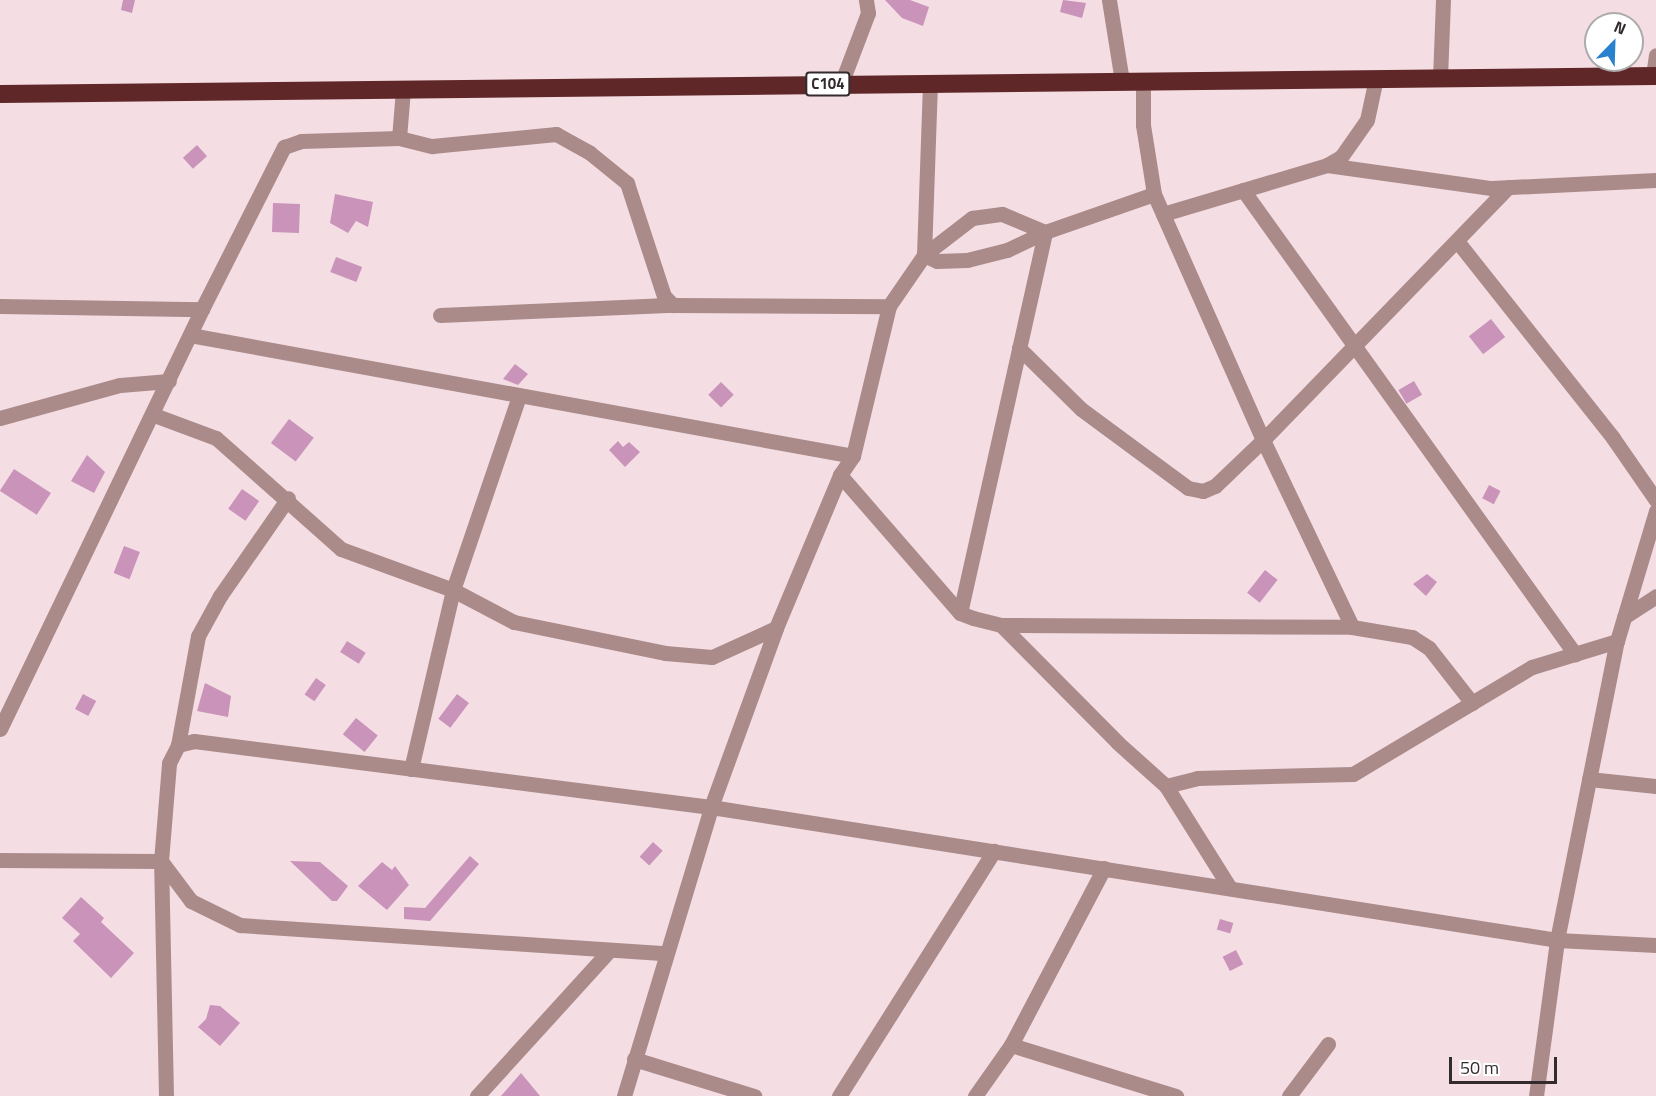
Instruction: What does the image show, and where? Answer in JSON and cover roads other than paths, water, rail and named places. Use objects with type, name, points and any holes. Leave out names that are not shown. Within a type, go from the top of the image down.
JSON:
[{"type":"highway","name":"C104","points":[[0,94],[1654,76]]},
{"type":"street","points":[[841,84],[868,13],[866,0]]},
{"type":"street","points":[[1109,0],[1122,81]]},
{"type":"street","points":[[1440,78],[1443,0]]},
{"type":"street","points":[[1654,76],[1656,55]]},
{"type":"street","points":[[1163,214],[1327,165],[1341,157],[1367,120],[1376,78]]},
{"type":"street","points":[[1143,81],[1143,125],[1154,194],[1263,440],[1352,627]]},
{"type":"street","points":[[924,255],[930,83]]},
{"type":"street","points":[[399,138],[403,89]]},
{"type":"street","points":[[0,729],[154,415],[202,309],[284,147],[301,141],[399,138],[432,146],[556,134],[590,153],[627,183],[664,296],[673,305]]},
{"type":"street","points":[[1327,165],[1472,186],[1508,188],[1656,180]]},
{"type":"street","points":[[1019,348],[1081,409],[1188,488],[1203,491],[1215,486],[1263,440],[1508,188]]},
{"type":"street","points":[[1243,190],[1575,654]]},
{"type":"street","points":[[924,255],[937,261],[968,260],[1007,250],[1045,232],[1154,194]]},
{"type":"street","points":[[624,1096],[665,953],[711,807],[776,628],[840,475],[853,456],[889,306],[924,255],[972,218],[1002,214],[1045,232]]},
{"type":"street","points":[[960,613],[1045,232]]},
{"type":"street","points":[[1457,241],[1613,438],[1656,500]]},
{"type":"street","points":[[440,315],[673,305],[889,306]]},
{"type":"street","points":[[0,306],[202,309]]},
{"type":"street","points":[[190,335],[853,456]]},
{"type":"street","points":[[0,418],[120,385],[169,381]]},
{"type":"street","points":[[411,769],[453,590],[519,396]]},
{"type":"street","points":[[154,415],[216,438],[288,498],[341,549],[453,590],[514,622],[665,653],[712,657],[776,628]]},
{"type":"street","points":[[840,475],[960,613],[1001,625],[1352,627],[1412,637],[1429,648],[1472,703]]},
{"type":"street","points":[[166,1096],[161,861],[169,763],[178,745],[198,636],[220,596],[288,498]]},
{"type":"street","points":[[1536,1096],[1557,940],[1617,641],[1656,511]]},
{"type":"street","points":[[1624,617],[1656,596]]},
{"type":"street","points":[[1001,625],[1118,743],[1166,786],[1230,888]]},
{"type":"street","points":[[1166,786],[1197,778],[1353,774],[1532,667],[1617,641]]},
{"type":"street","points":[[178,745],[194,741],[711,807],[1557,940],[1656,945]]},
{"type":"street","points":[[1589,779],[1656,786]]},
{"type":"street","points":[[839,1096],[994,851]]},
{"type":"street","points":[[0,860],[161,861]]},
{"type":"street","points":[[161,861],[191,901],[240,925],[665,953]]},
{"type":"street","points":[[975,1096],[1011,1045],[1104,868]]},
{"type":"street","points":[[477,1096],[610,950]]},
{"type":"street","points":[[1289,1096],[1328,1044]]},
{"type":"street","points":[[1011,1045],[1176,1096]]},
{"type":"street","points":[[634,1059],[753,1096]]}]
